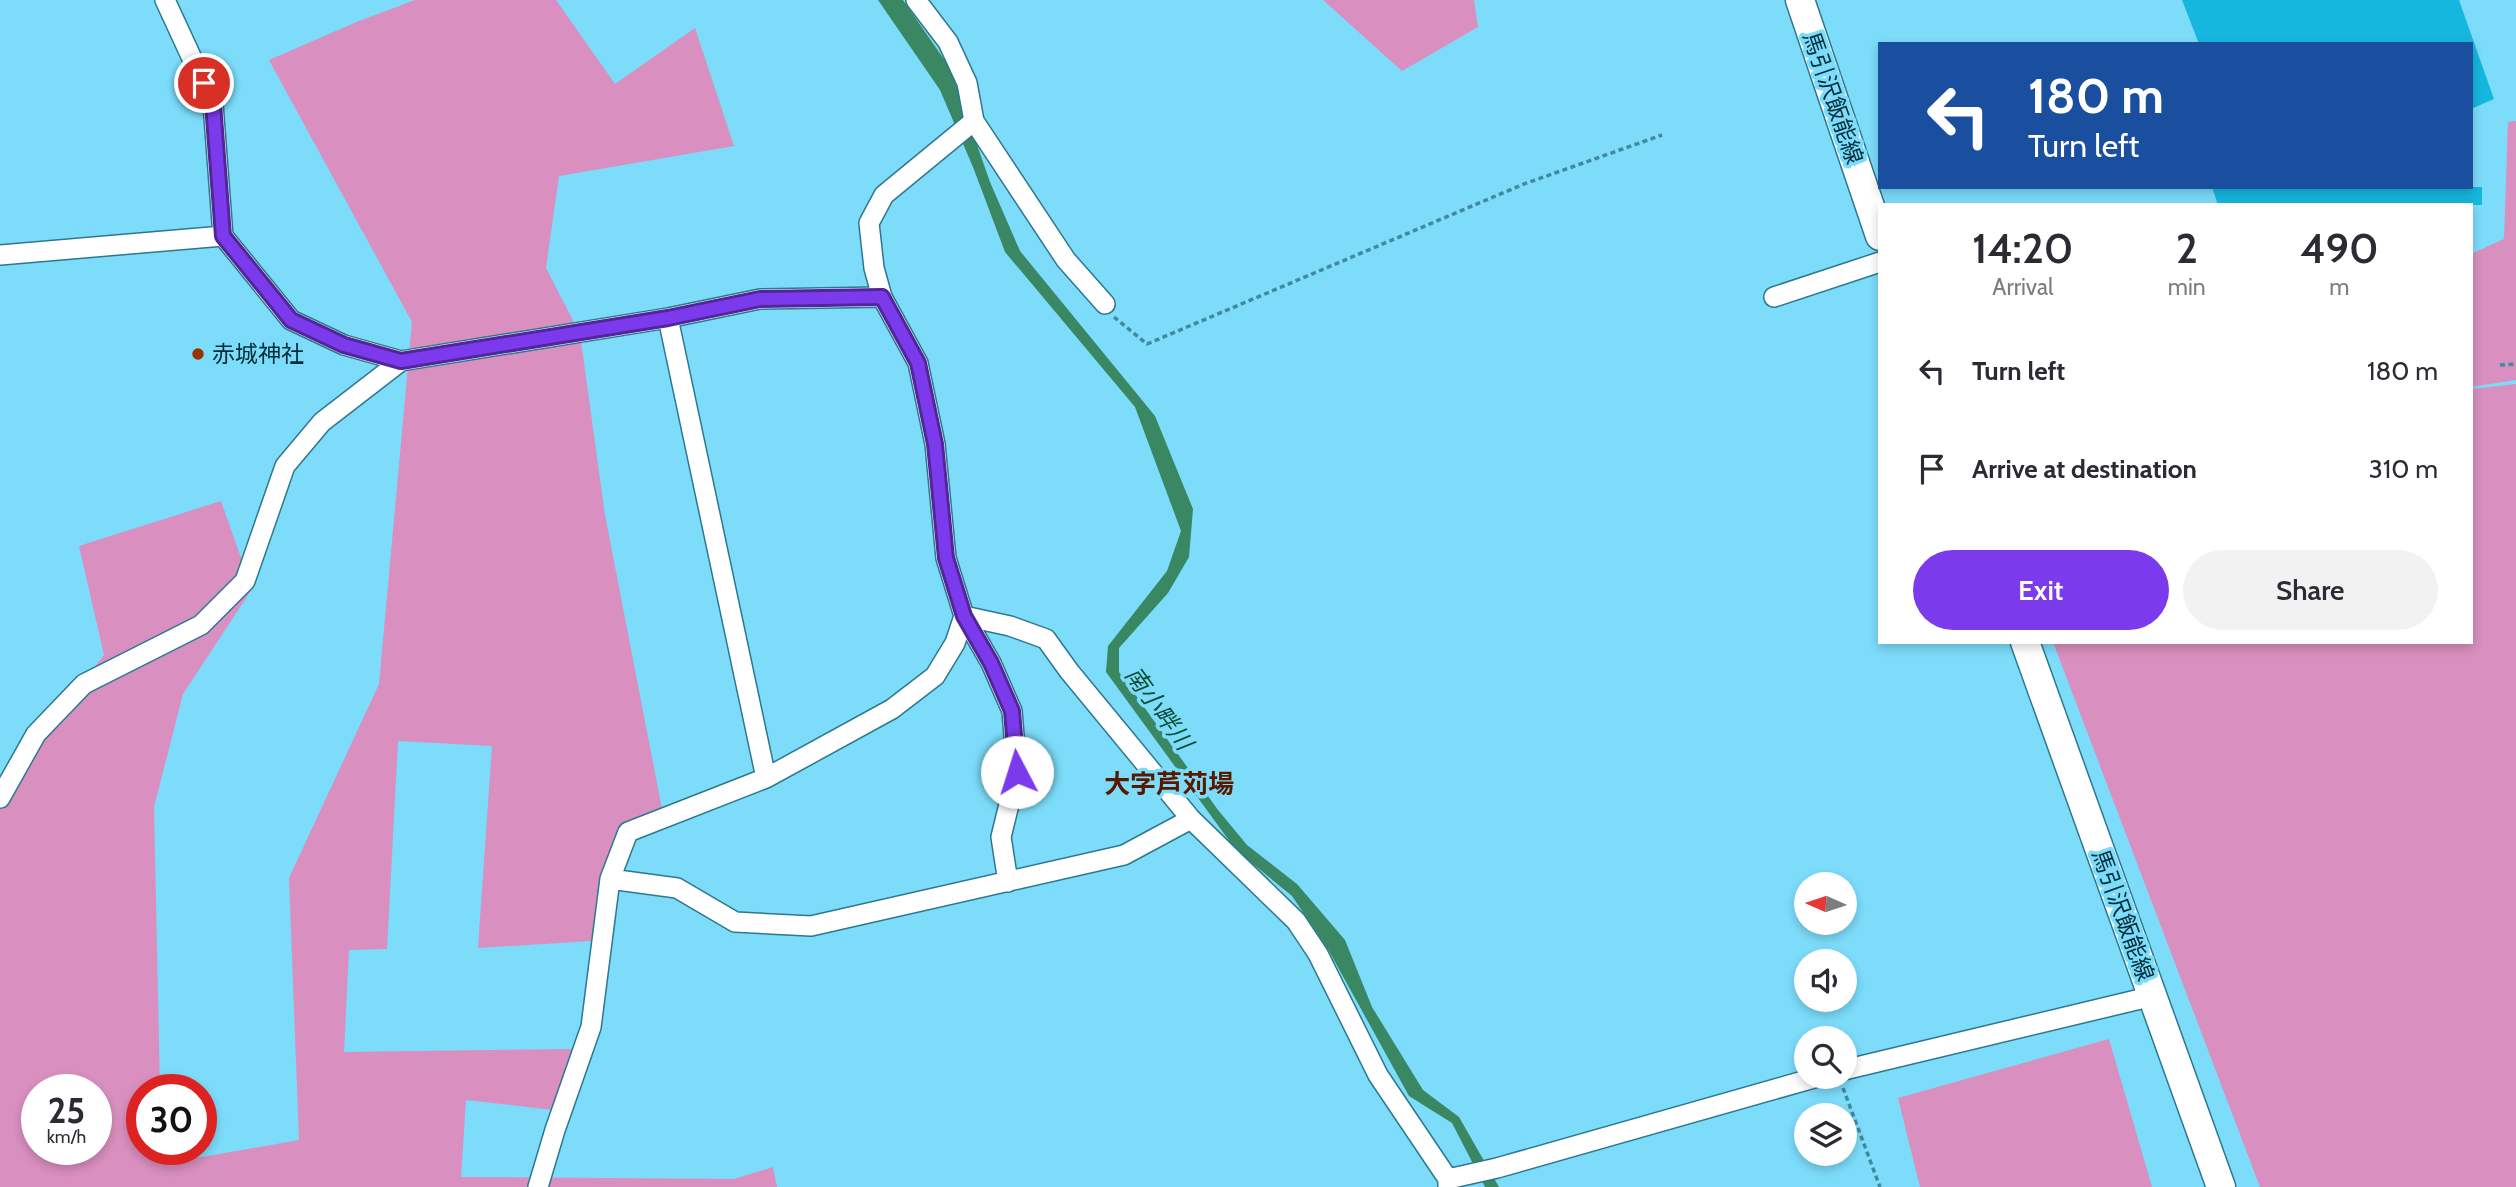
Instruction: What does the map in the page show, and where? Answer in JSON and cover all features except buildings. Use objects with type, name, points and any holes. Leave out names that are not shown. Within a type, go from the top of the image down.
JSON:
[{"type":"main road","name":"馬引沢飯能線","points":[[1800,0],[1878,230]]},
{"type":"main road","name":"馬引沢飯能線","points":[[2026,644],[2221,1187]]},
{"type":"street","points":[[165,0],[213,104],[223,236],[291,320],[344,345],[401,361],[668,318],[760,299],[882,297]]},
{"type":"street","points":[[916,0],[948,42],[967,83],[974,121],[1066,260],[1105,304]]},
{"type":"street","points":[[974,121],[884,195],[869,223],[874,268],[882,297],[918,363],[935,444],[946,558],[964,616],[991,663],[1012,711],[1017,772],[1001,836],[1008,882]]},
{"type":"street","points":[[0,255],[223,236]]},
{"type":"street","points":[[1774,297],[1878,263]]},
{"type":"street","points":[[668,318],[766,778]]},
{"type":"street","points":[[0,798],[36,734],[84,684],[201,625],[245,582],[285,466],[322,422],[401,361]]},
{"type":"street","points":[[538,1187],[590,1027],[610,879],[628,832],[766,778],[892,709],[935,676],[955,643],[964,616]]},
{"type":"street","points":[[964,616],[1010,626],[1046,639],[1069,671],[1191,819],[1296,921],[1308,937],[1378,1075],[1454,1181],[1794,1084]]},
{"type":"street","points":[[610,879],[677,888],[735,922],[811,926],[1124,855],[1191,819]]},
{"type":"street","points":[[1857,1067],[2153,996]]},
{"type":"path","points":[[1105,304],[1115,318],[1147,344],[1524,184],[1662,135]]},
{"type":"path","points":[[2500,365],[2516,363]]},
{"type":"path","points":[[1843,1089],[1880,1187]]},
{"type":"shaded area","points":[[415,0],[556,0],[615,84],[695,28],[734,146],[559,176],[546,268],[580,334],[605,515],[662,809],[621,829],[591,941],[478,948],[492,746],[398,741],[387,949],[349,950],[344,1052],[575,1049],[553,1110],[466,1100],[461,1177],[734,1179],[773,1167],[777,1187],[0,1187],[0,783],[104,655],[79,546],[221,501],[252,589],[183,694],[154,807],[160,1074],[126,1074],[126,1165],[217,1165],[217,1154],[299,1140],[289,878],[379,684],[412,322],[269,60]]},
{"type":"shaded area","points":[[878,0],[903,0],[950,68],[990,182],[1020,251],[1155,416],[1193,509],[1189,557],[1168,593],[1119,648],[1119,672],[1218,810],[1247,845],[1297,884],[1345,940],[1372,1007],[1423,1090],[1459,1117],[1499,1187],[1485,1187],[1452,1123],[1409,1096],[1329,951],[1292,896],[1236,850],[1106,672],[1108,646],[1167,571],[1181,531],[1135,407],[1005,252],[940,90]]},
{"type":"shaded area","points":[[1323,0],[1474,0],[1478,27],[1402,71]]},
{"type":"shaded area","points":[[2516,121],[2516,380],[2473,387],[2473,253],[2504,239],[2508,122]]},
{"type":"shaded area","points":[[2516,384],[2516,1187],[2260,1187],[2054,644],[2473,644],[2473,389]]},
{"type":"shaded area","points":[[2109,1039],[2152,1187],[1920,1187],[1898,1098]]},
{"type":"place","name":"赤城神社","points":[[198,354]]},
{"type":"district","name":"大字芦苅場","points":[[1169,784]]},
{"type":"route","points":[[204,83],[213,104],[223,236],[291,320],[344,345],[401,361],[668,318],[760,299],[882,297],[918,363],[935,444],[946,558],[964,616],[991,663],[1012,711],[1017,772]]},
{"type":"water label","name":"南小畔川","points":[[1159,708]]}]
